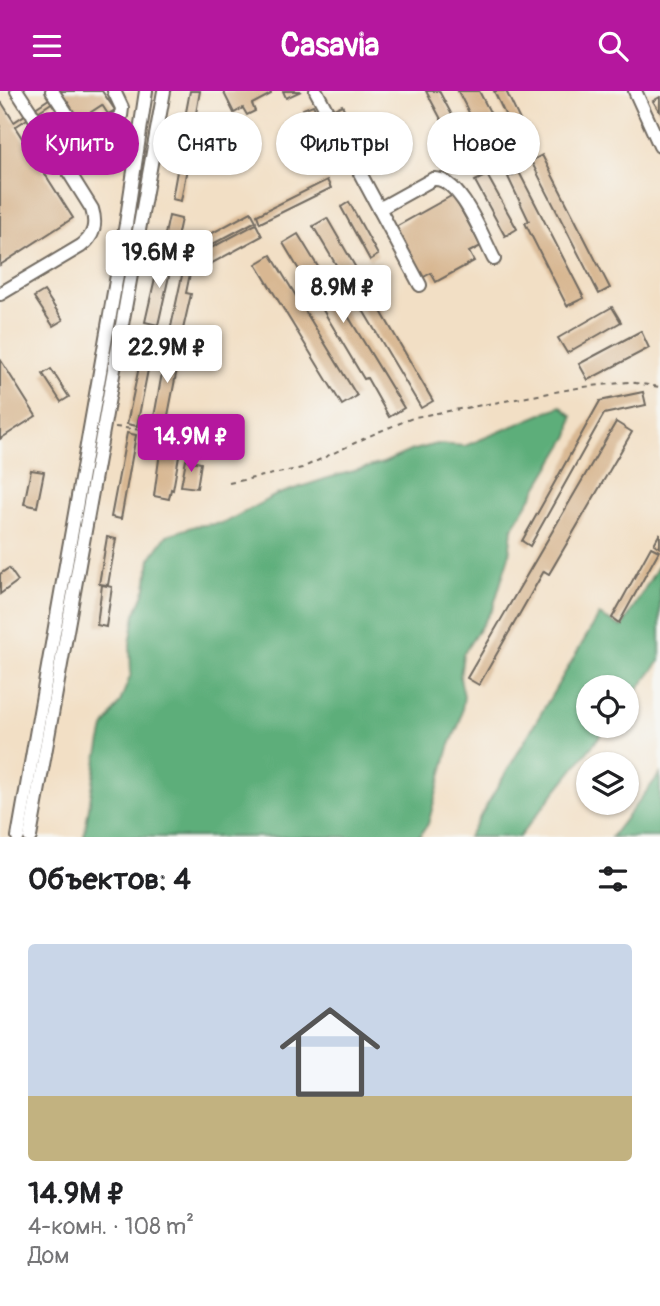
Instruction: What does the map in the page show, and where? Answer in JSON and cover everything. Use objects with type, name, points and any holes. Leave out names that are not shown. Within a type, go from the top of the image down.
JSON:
[{"type":"street","points":[[0,294],[81,246],[94,230],[95,218],[92,209],[17,91]]},
{"type":"street","points":[[52,91],[75,126],[110,123],[121,116],[122,108],[114,91]]},
{"type":"street","points":[[18,837],[123,238],[146,91]]},
{"type":"street","points":[[30,837],[164,91]]},
{"type":"street","points":[[317,91],[420,285]]},
{"type":"street","points":[[635,91],[660,146]]},
{"type":"street","points":[[379,209],[432,179],[442,179],[459,193],[494,259]]},
{"type":"path","points":[[229,483],[302,468],[415,417],[629,381],[660,387]]},
{"type":"path","points":[[104,425],[142,430],[153,445]]},
{"type":"green space","points":[[561,406],[572,416],[570,434],[512,529],[509,556],[493,608],[463,654],[460,678],[464,696],[460,722],[449,747],[428,824],[419,837],[84,837],[104,728],[120,702],[131,674],[130,644],[135,615],[146,588],[150,559],[167,535],[195,526],[224,523],[276,495],[383,463],[410,451],[437,444],[465,446]]},
{"type":"green space","points":[[660,563],[660,661],[639,688],[639,675],[576,675],[576,738],[598,738],[587,752],[576,752],[576,766],[519,837],[468,837],[599,615],[622,627]]},
{"type":"green space","points":[[660,774],[660,837],[611,837],[628,815],[639,815],[639,801]]},
{"type":"building","points":[[61,91],[102,91],[115,110],[107,112],[102,105],[91,112],[73,112],[62,96],[38,112],[29,112]]},
{"type":"building","points":[[190,91],[200,91],[196,112],[186,112]]},
{"type":"building","points":[[223,91],[270,91],[271,94],[252,104],[255,111],[245,112],[243,108],[234,112]]},
{"type":"building","points":[[283,91],[301,91],[286,98]]},
{"type":"building","points":[[426,91],[439,91],[450,112],[437,112]]},
{"type":"building","points":[[458,91],[479,91],[490,112],[469,112]]},
{"type":"building","points":[[494,91],[506,91],[516,112],[504,112]]},
{"type":"building","points":[[660,97],[660,112],[653,101]]},
{"type":"building","points":[[2,103],[14,122],[21,117],[21,123],[15,127],[21,136],[21,175],[46,175],[73,218],[0,265]]},
{"type":"building","points":[[313,105],[316,112],[304,112],[303,109]]},
{"type":"building","points":[[342,105],[346,112],[333,112],[332,110]]},
{"type":"building","points":[[542,155],[610,288],[599,294],[538,175]]},
{"type":"building","points":[[176,175],[186,175],[181,201],[172,199]]},
{"type":"building","points":[[487,175],[517,229],[505,236],[475,181]]},
{"type":"building","points":[[521,175],[584,298],[567,306],[525,223],[529,221],[508,177]]},
{"type":"building","points":[[327,180],[331,188],[260,223],[257,215]]},
{"type":"building","points":[[453,195],[481,246],[469,252],[474,261],[436,282],[431,273],[422,278],[394,228]]},
{"type":"building","points":[[349,202],[378,255],[370,260],[341,207]]},
{"type":"building","points":[[251,212],[256,221],[196,253],[192,244]]},
{"type":"building","points":[[169,216],[181,219],[176,242],[164,239]]},
{"type":"building","points":[[327,218],[433,401],[421,408],[313,226]]},
{"type":"building","points":[[256,224],[262,236],[203,268],[196,256]]},
{"type":"building","points":[[298,234],[404,408],[389,417],[283,243]]},
{"type":"building","points":[[271,255],[357,396],[342,405],[256,264]]},
{"type":"building","points":[[160,256],[173,258],[158,325],[145,322]]},
{"type":"building","points":[[186,257],[193,259],[186,293],[191,294],[181,338],[169,336]]},
{"type":"building","points":[[44,291],[63,320],[53,326],[34,297]]},
{"type":"building","points":[[612,307],[621,322],[567,353],[558,338]]},
{"type":"building","points":[[641,331],[649,348],[588,380],[579,364]]},
{"type":"building","points":[[168,340],[182,343],[165,431],[152,428]]},
{"type":"building","points":[[144,343],[153,344],[137,426],[127,424]]},
{"type":"building","points":[[0,359],[36,416],[0,439]]},
{"type":"building","points":[[51,369],[69,397],[61,402],[43,374]]},
{"type":"building","points":[[643,392],[646,405],[604,414],[530,546],[522,541],[600,401]]},
{"type":"building","points":[[616,422],[632,432],[549,574],[544,571],[479,685],[467,678]]},
{"type":"building","points":[[127,433],[136,435],[121,519],[111,517]]},
{"type":"building","points":[[160,452],[179,456],[169,499],[154,496]]},
{"type":"building","points":[[186,460],[201,463],[197,488],[181,486]]},
{"type":"building","points":[[31,470],[44,472],[37,507],[24,504]]},
{"type":"building","points":[[660,533],[660,548],[654,544]]},
{"type":"building","points":[[107,537],[116,539],[108,585],[99,584]]},
{"type":"building","points":[[651,547],[659,551],[619,623],[612,618]]},
{"type":"building","points":[[9,568],[18,581],[0,594],[0,574]]},
{"type":"building","points":[[102,585],[112,587],[106,627],[97,625]]}]
